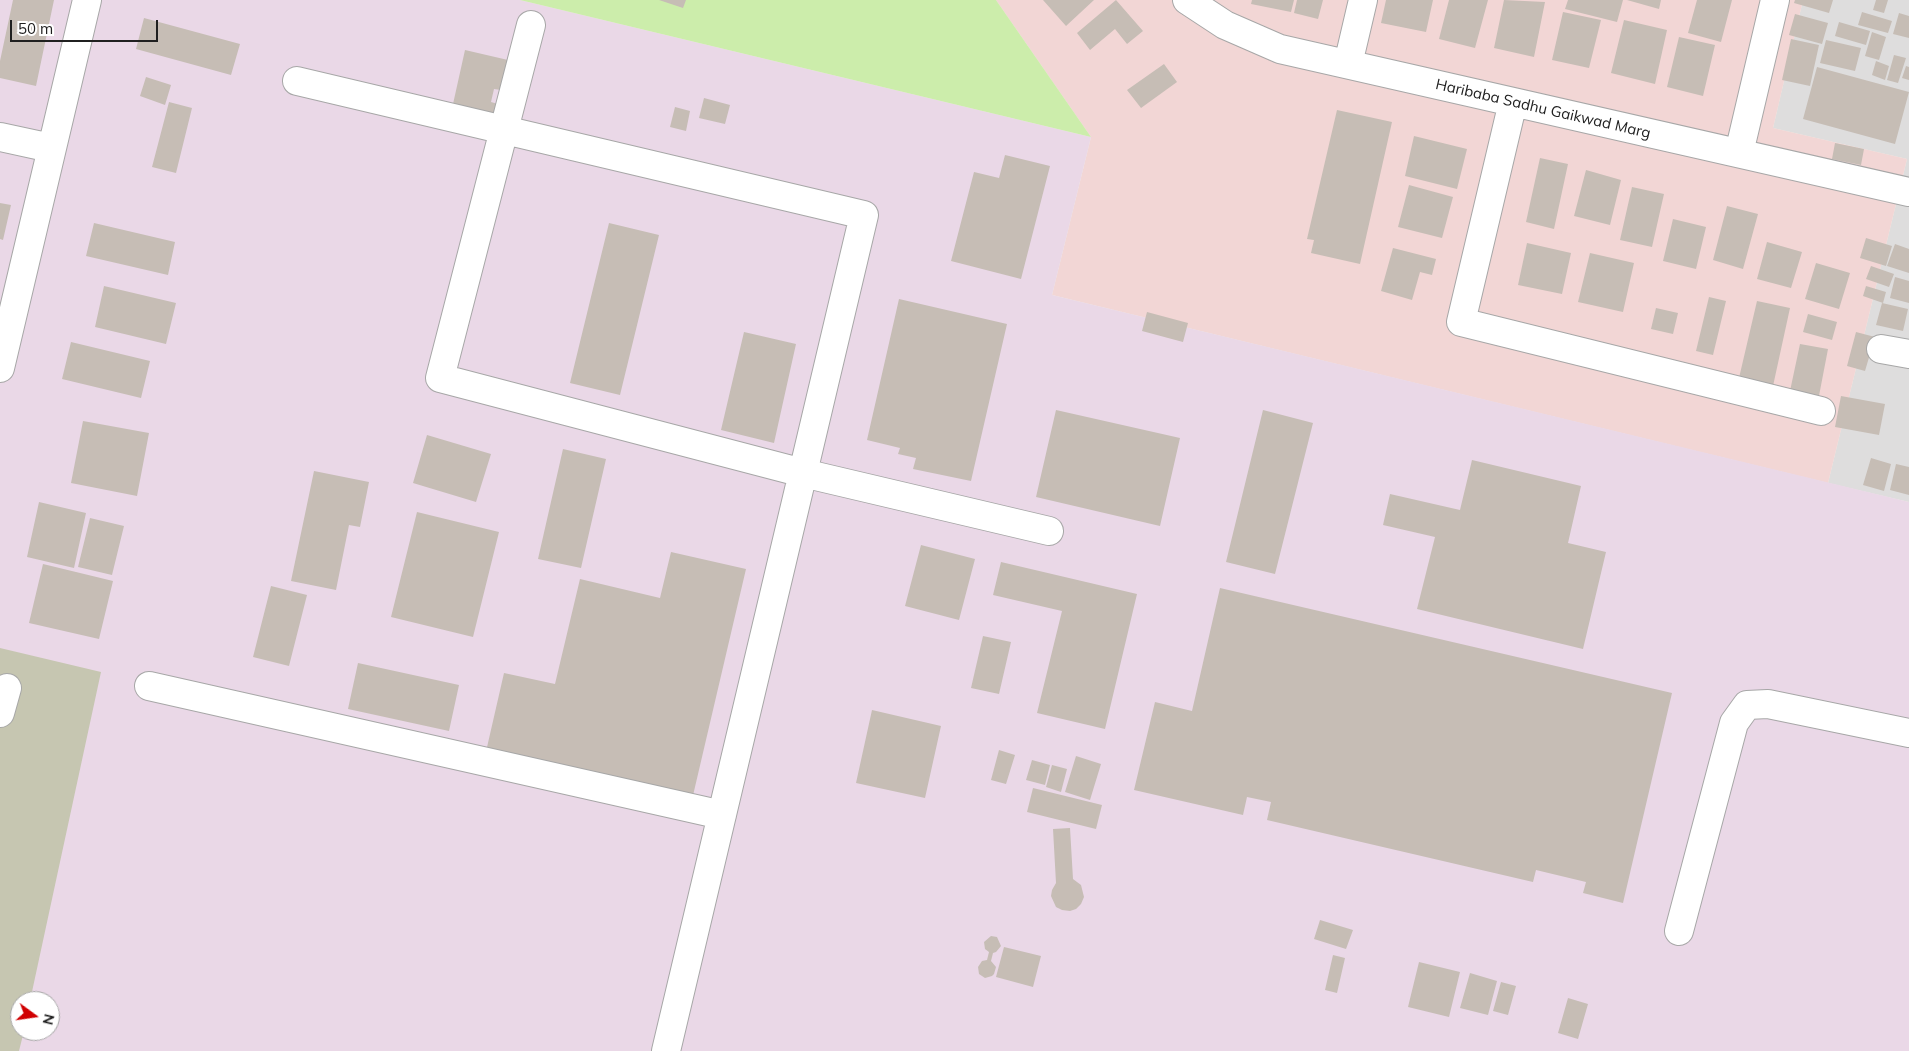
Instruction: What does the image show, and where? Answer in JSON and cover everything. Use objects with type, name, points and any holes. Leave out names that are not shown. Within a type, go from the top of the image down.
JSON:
[{"type":"street","points":[[0,368],[86,0]]},
{"type":"street","name":"Haribaba Sadhu Gaikwad Marg","points":[[1187,0],[1225,25],[1280,49],[1909,192]]},
{"type":"street","points":[[1348,64],[1363,0]]},
{"type":"street","points":[[1739,153],[1775,0]]},
{"type":"street","points":[[531,25],[440,378],[803,473],[1049,531]]},
{"type":"street","points":[[297,81],[864,215],[666,1051]]},
{"type":"street","points":[[1512,102],[1461,322],[1821,411]]},
{"type":"street","points":[[0,137],[51,148]]},
{"type":"street","points":[[1881,349],[1909,354]]},
{"type":"street","points":[[149,686],[722,815]]},
{"type":"street","points":[[1679,931],[1734,723],[1747,705],[1768,704],[1909,733]]},
{"type":"shaded area","points":[[0,0],[520,0],[1091,137],[1052,295],[1909,502],[1909,1051],[0,1051]]},
{"type":"shaded area","points":[[996,0],[1803,0],[1773,128],[1907,159],[1828,483],[1052,295],[1091,137]]},
{"type":"shaded area","points":[[1803,0],[1909,0],[1909,502],[1828,483],[1907,159],[1773,128]]},
{"type":"shaded area","points":[[0,648],[101,672],[32,991],[10,991],[10,1041],[22,1041],[19,1051],[0,1051]]},
{"type":"green space","points":[[520,0],[996,0],[1091,137]]},
{"type":"building","points":[[13,0],[54,0],[36,86],[0,78],[0,61]]},
{"type":"building","points":[[659,0],[686,0],[683,8]]},
{"type":"building","points":[[1043,0],[1094,0],[1066,26]]},
{"type":"building","points":[[1116,0],[1143,31],[1127,44],[1115,29],[1090,50],[1077,33]]},
{"type":"building","points":[[1252,0],[1294,0],[1291,12],[1251,4]]},
{"type":"building","points":[[1297,0],[1323,0],[1318,19],[1294,13]]},
{"type":"building","points":[[1386,0],[1433,0],[1426,32],[1381,23]]},
{"type":"building","points":[[1449,0],[1488,0],[1475,48],[1439,39]]},
{"type":"building","points":[[1504,0],[1545,2],[1534,57],[1494,48]]},
{"type":"building","points":[[1568,0],[1623,0],[1617,22],[1565,9]]},
{"type":"building","points":[[1627,0],[1661,0],[1659,9]]},
{"type":"building","points":[[1697,0],[1732,0],[1721,42],[1688,33]]},
{"type":"building","points":[[1795,0],[1833,0],[1829,13],[1794,3]]},
{"type":"building","points":[[1876,0],[1888,0],[1884,13],[1873,10]]},
{"type":"building","points":[[1563,12],[1601,20],[1589,68],[1552,60]]},
{"type":"building","points":[[1862,12],[1892,21],[1888,33],[1858,25]]},
{"type":"building","points":[[1899,13],[1909,16],[1909,38],[1893,34]]},
{"type":"building","points":[[1795,14],[1828,23],[1822,44],[1789,35]]},
{"type":"building","points":[[144,18],[240,44],[231,75],[136,49]]},
{"type":"building","points":[[1624,20],[1667,30],[1655,84],[1611,73]]},
{"type":"building","points":[[1839,22],[1870,31],[1866,45],[1835,36]]},
{"type":"building","points":[[1872,32],[1886,37],[1879,60],[1865,56]]},
{"type":"building","points":[[1679,37],[1715,45],[1703,96],[1667,87]]},
{"type":"building","points":[[1791,39],[1819,45],[1810,86],[1782,80]]},
{"type":"building","points":[[1826,40],[1861,48],[1855,71],[1820,63]]},
{"type":"building","points":[[465,50],[508,60],[501,90],[494,89],[491,102],[498,104],[494,122],[451,113]]},
{"type":"building","points":[[1894,55],[1906,58],[1898,83],[1887,80]]},
{"type":"building","points":[[1876,61],[1889,66],[1885,80],[1872,75]]},
{"type":"building","points":[[1164,64],[1177,82],[1141,108],[1127,90]]},
{"type":"building","points":[[1906,66],[1909,67],[1909,80],[1902,78]]},
{"type":"building","points":[[1817,67],[1909,92],[1895,144],[1803,119]]},
{"type":"building","points":[[146,77],[171,85],[165,105],[140,96]]},
{"type":"building","points":[[704,98],[730,105],[725,124],[699,118]]},
{"type":"building","points":[[169,102],[192,108],[176,173],[152,167]]},
{"type":"building","points":[[675,107],[690,111],[686,131],[670,127]]},
{"type":"building","points":[[1337,110],[1392,122],[1360,264],[1311,253],[1314,240],[1307,239]]},
{"type":"building","points":[[1414,136],[1467,149],[1457,189],[1405,176]]},
{"type":"building","points":[[1835,143],[1864,149],[1861,165],[1832,159]]},
{"type":"building","points":[[1005,155],[1050,166],[1021,279],[951,261],[974,172],[999,178]]},
{"type":"building","points":[[1540,158],[1568,164],[1554,229],[1526,222]]},
{"type":"building","points":[[1586,170],[1621,180],[1610,225],[1574,216]]},
{"type":"building","points":[[1409,185],[1453,197],[1442,238],[1398,227]]},
{"type":"building","points":[[1632,187],[1664,194],[1652,247],[1620,240]]},
{"type":"building","points":[[0,203],[11,205],[3,240],[0,239]]},
{"type":"building","points":[[1727,206],[1758,214],[1743,269],[1713,260]]},
{"type":"building","points":[[1673,219],[1706,227],[1696,269],[1663,261]]},
{"type":"building","points":[[94,223],[175,242],[168,275],[86,256]]},
{"type":"building","points":[[609,223],[659,235],[620,395],[570,383]]},
{"type":"building","points":[[1866,238],[1892,246],[1886,266],[1860,258]]},
{"type":"building","points":[[1767,242],[1802,252],[1791,288],[1757,279]]},
{"type":"building","points":[[1527,243],[1571,253],[1562,294],[1518,285]]},
{"type":"building","points":[[1895,244],[1909,249],[1909,273],[1887,266]]},
{"type":"building","points":[[1393,248],[1436,259],[1432,275],[1420,272],[1412,300],[1381,291]]},
{"type":"building","points":[[1590,253],[1634,263],[1623,312],[1578,302]]},
{"type":"building","points":[[1816,263],[1850,273],[1839,309],[1805,299]]},
{"type":"building","points":[[1871,266],[1894,274],[1889,287],[1866,279]]},
{"type":"building","points":[[1895,277],[1909,281],[1909,303],[1890,298]]},
{"type":"building","points":[[104,286],[176,303],[166,344],[95,327]]},
{"type":"building","points":[[1866,286],[1886,292],[1883,303],[1863,296]]},
{"type":"building","points":[[1709,297],[1726,301],[1713,355],[1696,351]]},
{"type":"building","points":[[899,299],[1007,324],[971,481],[913,469],[916,458],[898,454],[900,448],[867,440]]},
{"type":"building","points":[[1757,301],[1790,308],[1773,386],[1739,378]]},
{"type":"building","points":[[1882,303],[1908,309],[1903,331],[1876,325]]},
{"type":"building","points":[[1656,308],[1678,313],[1673,334],[1651,329]]},
{"type":"building","points":[[1147,312],[1188,323],[1183,342],[1142,331]]},
{"type":"building","points":[[1808,314],[1837,322],[1832,340],[1803,332]]},
{"type":"building","points":[[744,332],[796,344],[774,443],[721,430]]},
{"type":"building","points":[[1856,332],[1875,337],[1865,371],[1847,366]]},
{"type":"building","points":[[71,342],[150,361],[141,398],[62,379]]},
{"type":"building","points":[[1800,344],[1828,349],[1818,401],[1790,391]]},
{"type":"building","points":[[1841,396],[1885,404],[1879,435],[1835,427]]},
{"type":"building","points":[[1056,410],[1180,438],[1160,526],[1036,497]]},
{"type":"building","points":[[1263,410],[1313,423],[1275,574],[1226,562]]},
{"type":"building","points":[[83,421],[149,433],[137,496],[71,483]]},
{"type":"building","points":[[427,435],[491,454],[476,502],[413,483]]},
{"type":"building","points":[[563,449],[606,459],[581,568],[538,559]]},
{"type":"building","points":[[1871,458],[1891,464],[1884,491],[1863,485]]},
{"type":"building","points":[[1472,460],[1581,486],[1568,543],[1606,552],[1583,649],[1417,609],[1435,537],[1383,525],[1390,494],[1460,510]]},
{"type":"building","points":[[1896,464],[1909,467],[1909,495],[1890,490]]},
{"type":"building","points":[[314,471],[369,482],[360,527],[349,525],[336,590],[291,581]]},
{"type":"building","points":[[39,502],[86,513],[74,568],[27,557]]},
{"type":"building","points":[[417,512],[499,532],[473,637],[391,617]]},
{"type":"building","points":[[90,518],[124,526],[112,575],[78,567]]},
{"type":"building","points":[[921,545],[975,559],[959,620],[905,606]]},
{"type":"building","points":[[671,552],[746,569],[691,804],[485,756],[504,673],[555,684],[580,579],[660,598]]},
{"type":"building","points":[[1001,562],[1137,594],[1105,729],[1037,713],[1062,611],[993,595]]},
{"type":"building","points":[[43,564],[113,581],[99,639],[29,623]]},
{"type":"building","points":[[271,586],[307,595],[289,666],[253,657]]},
{"type":"building","points":[[1220,588],[1672,693],[1623,903],[1583,893],[1586,882],[1536,870],[1533,882],[1267,820],[1271,802],[1247,797],[1243,815],[1134,790],[1155,702],[1192,711]]},
{"type":"building","points":[[983,636],[1011,642],[999,694],[971,688]]},
{"type":"building","points":[[358,663],[459,685],[449,731],[348,709]]},
{"type":"building","points":[[872,710],[941,726],[925,798],[856,783]]},
{"type":"building","points":[[999,750],[1015,755],[1006,784],[991,780]]},
{"type":"building","points":[[1076,756],[1101,764],[1090,800],[1065,792]]},
{"type":"building","points":[[1032,760],[1050,765],[1045,785],[1026,780]]},
{"type":"building","points":[[1052,765],[1067,769],[1061,792],[1046,787]]},
{"type":"building","points":[[1033,788],[1102,805],[1096,829],[1027,812]]},
{"type":"building","points":[[1070,828],[1073,879],[1081,885],[1084,897],[1076,909],[1070,911],[1056,907],[1051,896],[1056,883],[1053,829]]},
{"type":"building","points":[[1320,920],[1353,930],[1346,949],[1314,939]]},
{"type":"building","points":[[991,936],[997,937],[1001,946],[993,953],[991,961],[996,967],[994,974],[985,978],[979,974],[978,967],[982,961],[987,960],[989,952],[985,949],[984,942]]},
{"type":"building","points":[[1004,947],[1041,956],[1033,987],[996,977]]},
{"type":"building","points":[[1333,955],[1345,958],[1337,993],[1325,990]]},
{"type":"building","points":[[1419,962],[1460,972],[1449,1017],[1408,1007]]},
{"type":"building","points":[[1470,973],[1497,981],[1488,1015],[1460,1008]]},
{"type":"building","points":[[1501,982],[1516,986],[1508,1015],[1493,1011]]},
{"type":"building","points":[[1568,998],[1588,1004],[1578,1039],[1558,1033]]}]
